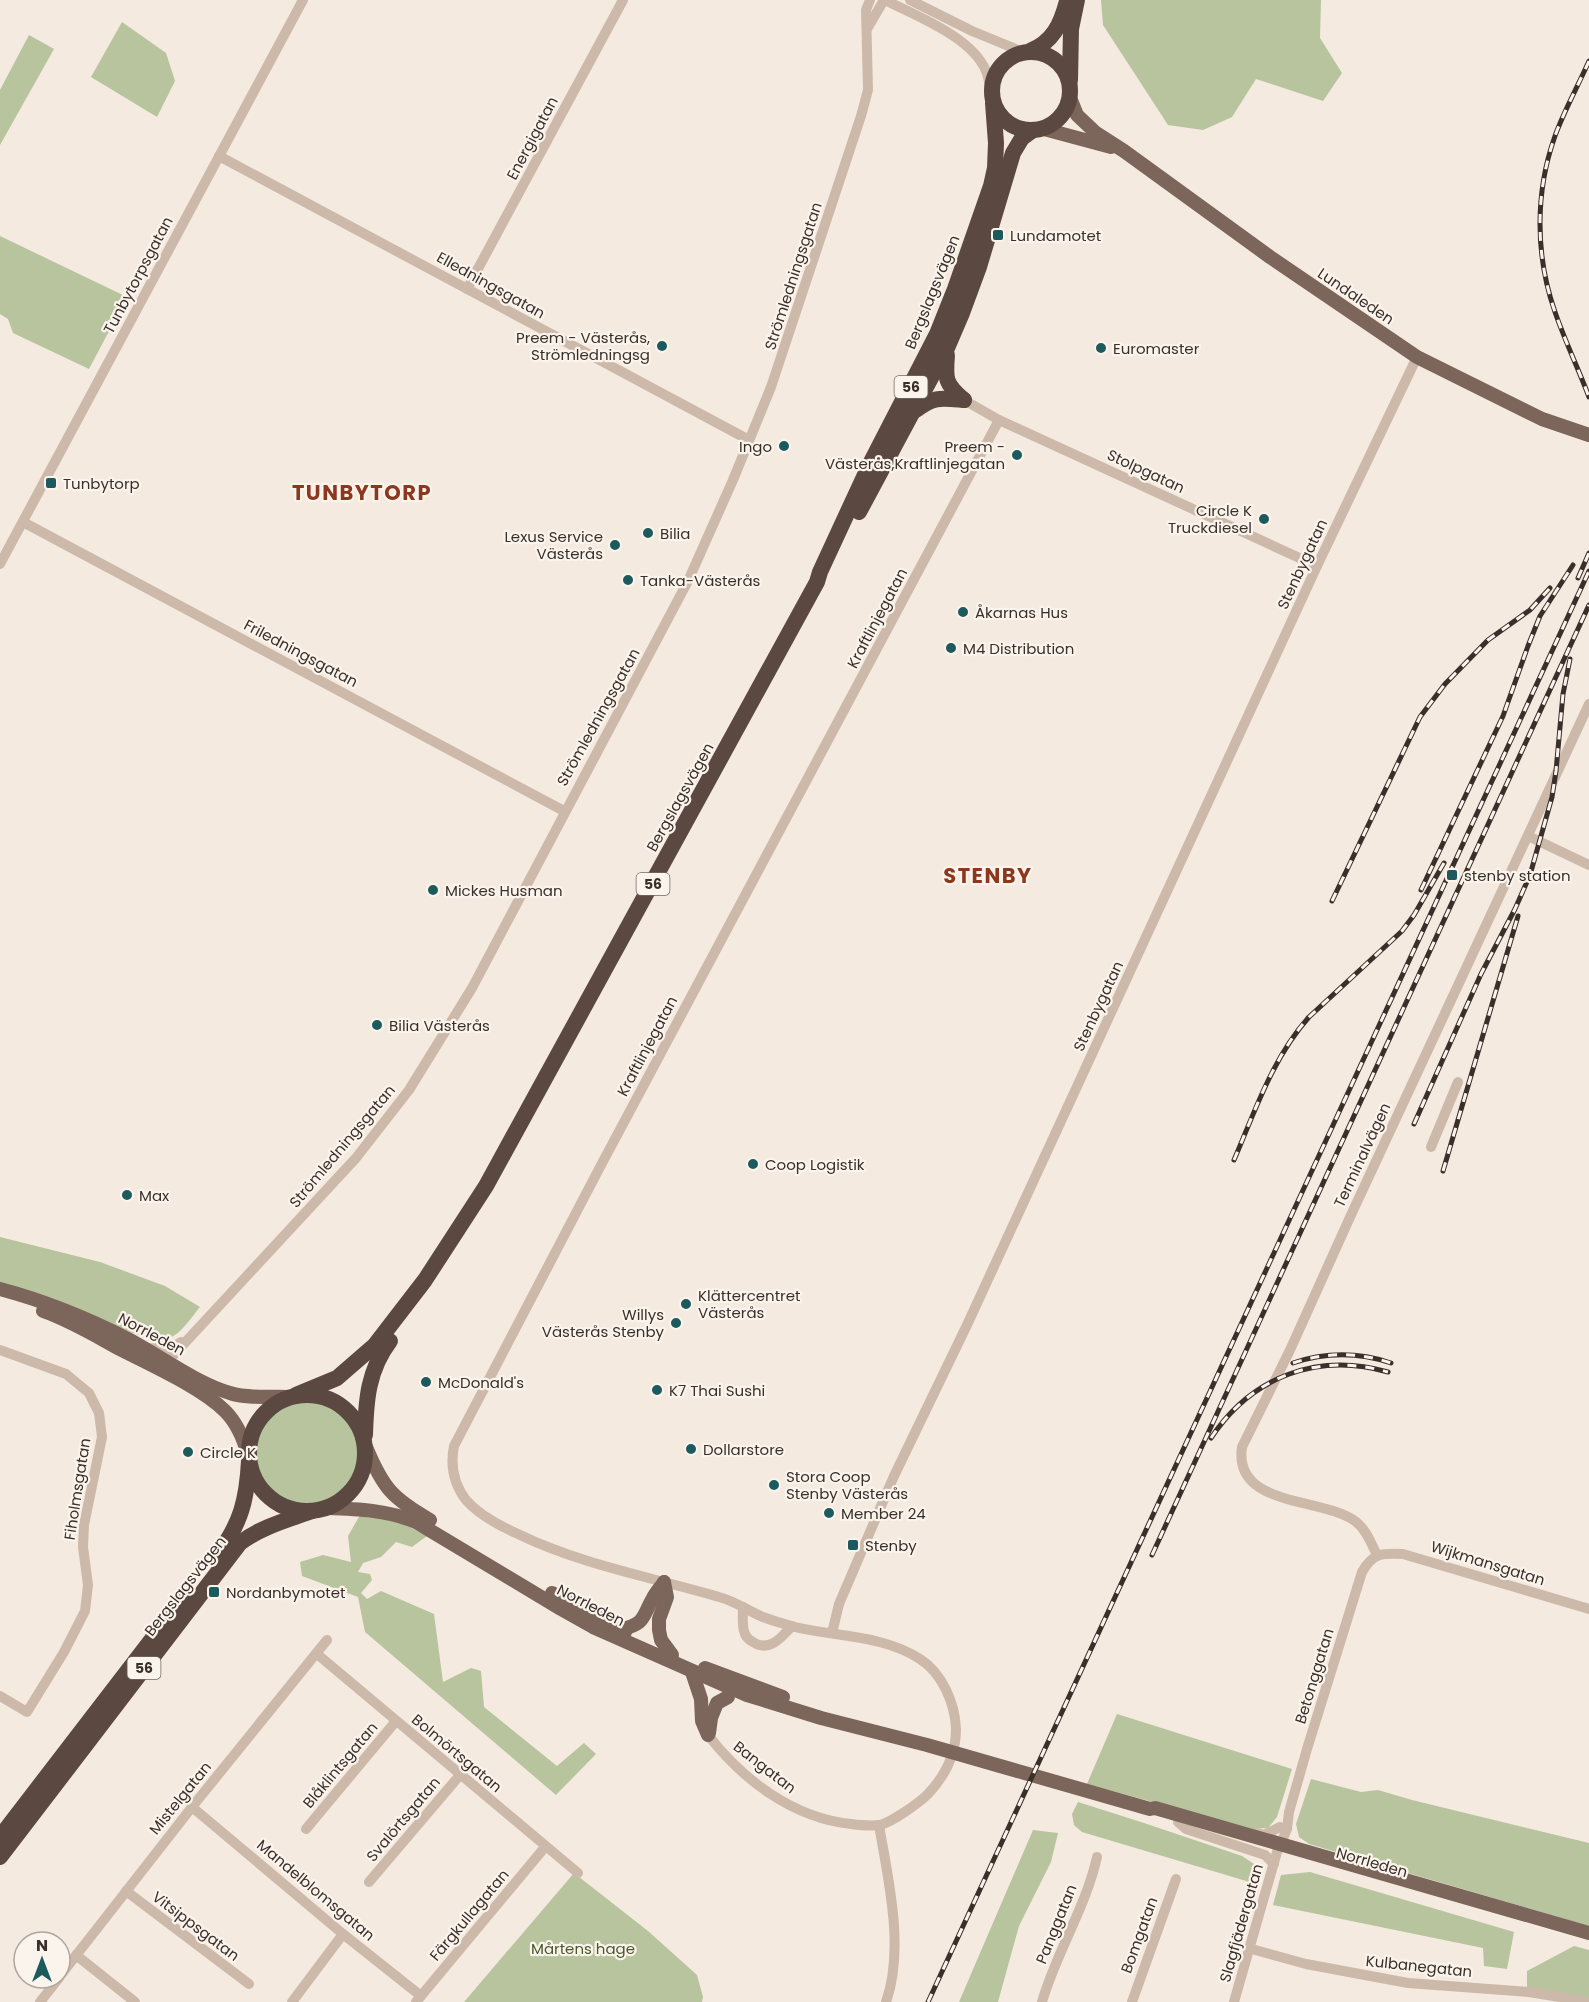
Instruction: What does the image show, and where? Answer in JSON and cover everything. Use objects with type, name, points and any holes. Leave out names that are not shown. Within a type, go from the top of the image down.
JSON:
[{"type":"highway","name":"56","points":[[993,99],[994,79],[1001,66],[1013,56],[1040,47],[1051,39],[1068,0]]},
{"type":"highway","points":[[1070,93],[1071,38],[1077,0]]},
{"type":"highway","points":[[1026,51],[1049,56],[1057,61],[1064,69],[1070,93]]},
{"type":"highway","name":"56","points":[[1038,130],[1054,125],[1061,117],[1070,93]]},
{"type":"highway","points":[[993,99],[1005,121],[1023,130],[1038,130]]},
{"type":"highway","name":"Bergslagsvägen","points":[[292,1396],[337,1378],[375,1345],[425,1280],[486,1186],[817,582],[869,466],[937,334],[955,289],[991,186],[995,168],[993,99]]},
{"type":"highway","name":"Bergslagsvägen","points":[[817,582],[827,573],[947,348],[979,267],[1013,153],[1022,138],[1038,130]]},
{"type":"highway","points":[[947,348],[945,376],[947,384],[964,400]]},
{"type":"highway","points":[[912,413],[930,400],[938,398],[964,400]]},
{"type":"highway","name":"Bergslagsvägen","points":[[365,1445],[366,1400],[378,1360],[444,1264],[480,1204],[486,1186]]},
{"type":"highway","name":"56","points":[[249,1458],[250,1440],[259,1419],[275,1403],[292,1396]]},
{"type":"highway","points":[[292,1396],[321,1396],[344,1407],[359,1426],[365,1445]]},
{"type":"highway","name":"56","points":[[320,1509],[341,1501],[352,1490],[365,1463],[365,1445]]},
{"type":"highway","points":[[249,1458],[257,1482],[271,1499],[297,1510],[320,1509]]},
{"type":"highway","name":"Bergslagsvägen","points":[[0,1837],[227,1542],[237,1525],[248,1489],[249,1458]]},
{"type":"highway","name":"Bergslagsvägen","points":[[0,1857],[240,1543],[270,1526],[320,1509]]},
{"type":"main road","name":"Lundaleden","points":[[1070,93],[1077,115],[1096,133],[1270,257],[1417,357],[1533,414],[1585,434]]},
{"type":"main road","name":"Lundaleden","points":[[1038,130],[1124,151]]},
{"type":"main road","name":"Norrleden","points":[[0,1289],[63,1309],[144,1348],[228,1413],[243,1439],[249,1458]]},
{"type":"main road","name":"Norrleden","points":[[0,1297],[54,1315],[232,1394],[292,1396]]},
{"type":"main road","name":"Norrleden","points":[[365,1445],[383,1482],[401,1503],[565,1601],[672,1655],[824,1712],[846,1723]]},
{"type":"main road","name":"Norrleden","points":[[320,1509],[381,1511],[416,1521],[593,1627],[747,1695],[821,1718],[1203,1822],[1277,1851],[1299,1850],[1589,1933]]},
{"type":"main road","points":[[620,1630],[635,1626],[645,1617],[653,1598],[664,1582]]},
{"type":"main road","points":[[664,1582],[667,1597],[659,1619],[659,1630],[661,1640],[672,1655]]},
{"type":"main road","points":[[692,1672],[702,1699],[702,1721],[708,1735]]},
{"type":"main road","points":[[708,1735],[717,1702],[728,1697]]},
{"type":"main road","name":"Norrleden","points":[[1149,1809],[1154,1815],[1589,1942]]},
{"type":"street","name":"Tunbytorpsgatan","points":[[0,564],[303,0]]},
{"type":"street","name":"Energigatan","points":[[467,289],[623,0]]},
{"type":"street","name":"Strömledningsgatan","points":[[165,1365],[356,1158],[409,1090],[472,988],[688,581],[749,440],[796,315],[866,102],[866,10],[870,0]]},
{"type":"street","points":[[867,29],[885,0],[959,39],[975,54],[986,70],[993,99]]},
{"type":"street","points":[[910,0],[972,31],[1026,51]]},
{"type":"street","name":"Elledningsgatan","points":[[219,156],[749,440]]},
{"type":"street","name":"Stenbygatan","points":[[832,1633],[839,1604],[894,1476],[967,1325],[1317,566],[1417,357]]},
{"type":"street","name":"Stolpgatan","points":[[964,400],[999,420],[1317,566]]},
{"type":"street","name":"Kraftlinjegatan","points":[[664,1582],[584,1561],[500,1526],[467,1501],[459,1489],[452,1473],[454,1446],[459,1432],[999,420]]},
{"type":"street","name":"Friledningsgatan","points":[[23,522],[564,811]]},
{"type":"street","name":"Terminalvägen","points":[[1377,1555],[1362,1527],[1348,1516],[1275,1495],[1262,1489],[1248,1478],[1241,1463],[1242,1447],[1290,1350],[1589,704]]},
{"type":"street","points":[[1528,836],[1589,865]]},
{"type":"street","points":[[1431,1147],[1458,1082]]},
{"type":"street","name":"Strömledningsgatan","points":[[144,1348],[169,1349],[191,1336]]},
{"type":"street","name":"Fiholmsgatan","points":[[0,1350],[66,1374],[88,1393],[99,1413],[102,1437],[84,1525],[83,1547],[88,1585],[85,1611],[64,1652],[27,1712],[0,1696]]},
{"type":"street","name":"Wijkmansgatan","points":[[1377,1555],[1387,1553],[1421,1558],[1589,1609]]},
{"type":"street","name":"Betonggatan","points":[[1277,1851],[1362,1572],[1368,1561],[1377,1555]]},
{"type":"street","points":[[664,1582],[724,1598],[763,1617],[792,1626],[888,1644],[922,1660],[937,1676],[950,1696],[954,1713],[954,1744],[950,1761],[942,1777],[920,1802],[879,1825],[891,1896],[894,1933],[892,1968],[886,2002]]},
{"type":"street","points":[[743,1607],[744,1631],[749,1640],[757,1645],[764,1647],[773,1644],[781,1639],[792,1626]]},
{"type":"street","name":"Mistelgatan","points":[[72,1960],[327,1640]]},
{"type":"street","name":"Bolmörtsgatan","points":[[317,1654],[578,1873]]},
{"type":"street","points":[[728,1697],[747,1695]]},
{"type":"street","name":"Blåklintsgatan","points":[[306,1829],[396,1721]]},
{"type":"street","name":"Bangatan","points":[[708,1735],[724,1756],[782,1802],[805,1813],[831,1821],[879,1825]]},
{"type":"street","name":"Svalörtsgatan","points":[[369,1882],[460,1775]]},
{"type":"street","name":"Mandelblomsgatan","points":[[192,1807],[419,1999]]},
{"type":"street","points":[[1203,1822],[1222,1824],[1264,1835],[1284,1828],[1290,1841],[1299,1850]]},
{"type":"street","name":"Färgkullagatan","points":[[419,1999],[545,1847]]},
{"type":"street","name":"Slagfjädergatan","points":[[1234,2002],[1277,1851]]},
{"type":"street","name":"Panggatan","points":[[1042,2002],[1047,1984],[1070,1934],[1097,1857]]},
{"type":"street","name":"Bomgatan","points":[[1132,2002],[1176,1879]]},
{"type":"street","name":"Vitsippsgatan","points":[[126,1891],[249,1984]]},
{"type":"street","points":[[292,2002],[343,1934]]},
{"type":"street","name":"Kulbanegatan","points":[[1248,1948],[1306,1964],[1408,1983],[1529,1992],[1589,2002]]},
{"type":"street","points":[[76,1955],[135,2002]]},
{"type":"street","name":"Mistelgatan","points":[[40,2002],[49,1990]]},
{"type":"green space","points":[[1101,0],[1321,0],[1320,38],[1342,73],[1323,101],[1256,79],[1232,117],[1203,130],[1168,125],[1103,25]]},
{"type":"green space","points":[[122,22],[166,53],[175,81],[157,117],[91,77]]},
{"type":"green space","points":[[29,35],[54,49],[0,145],[0,90]]},
{"type":"green space","points":[[0,236],[127,297],[89,369],[13,333],[8,319],[0,314]]},
{"type":"green space","points":[[0,1237],[100,1262],[165,1286],[200,1307],[173,1336],[167,1339],[150,1340],[50,1299],[0,1285]]},
{"type":"green space","points":[[308,1399],[328,1403],[345,1415],[357,1432],[361,1452],[357,1472],[345,1489],[328,1501],[308,1505],[288,1501],[271,1489],[259,1472],[255,1452],[259,1432],[271,1415],[288,1403]]},
{"type":"green space","points":[[360,1515],[392,1518],[427,1536],[412,1547],[396,1542],[381,1557],[363,1563],[358,1572],[370,1574],[372,1580],[361,1593],[367,1599],[381,1591],[434,1614],[443,1682],[471,1668],[481,1671],[484,1707],[557,1766],[584,1743],[596,1754],[556,1795],[365,1632],[358,1597],[302,1576],[300,1562],[323,1555],[351,1562],[348,1536]]},
{"type":"green space","points":[[1117,1714],[1292,1769],[1277,1817],[1268,1828],[1252,1829],[1087,1784]]},
{"type":"green space","points":[[1311,1779],[1361,1792],[1378,1790],[1589,1843],[1589,1926],[1309,1844],[1299,1837],[1296,1824]]},
{"type":"green space","points":[[1078,1802],[1242,1856],[1257,1866],[1253,1883],[1082,1832],[1074,1825],[1072,1814]]},
{"type":"green space","points":[[1033,1830],[1058,1833],[1051,1862],[1019,1926],[998,2002],[959,2002]]},
{"type":"green space","points":[[1310,1872],[1514,1932],[1507,1969],[1484,1966],[1483,1948],[1273,1905],[1281,1875]]},
{"type":"green space","name":"Mårtens hage","points":[[574,1873],[648,1931],[697,1975],[703,1997],[702,2002],[464,2002]]},
{"type":"green space","points":[[1574,1946],[1589,1950],[1589,2001],[1527,1988],[1527,1971]]},
{"type":"railway","points":[[1589,61],[1555,136],[1548,157],[1540,224],[1548,290],[1589,397]]},
{"type":"railway","points":[[1578,578],[1589,553]]},
{"type":"railway","points":[[1421,890],[1503,716],[1540,616],[1573,565]]},
{"type":"railway","points":[[928,2002],[1589,571]]},
{"type":"railway","points":[[1332,901],[1420,717],[1445,684],[1488,640],[1530,610],[1550,588]]},
{"type":"railway","points":[[1152,1555],[1589,605]]},
{"type":"railway","points":[[1414,1124],[1481,974],[1530,875],[1552,797],[1563,694],[1570,659]]},
{"type":"railway","points":[[1234,1160],[1266,1085],[1296,1033],[1309,1017],[1402,931],[1414,915],[1444,863]]},
{"type":"railway","points":[[1443,1171],[1518,916]]},
{"type":"railway","points":[[1293,1363],[1330,1355],[1354,1355],[1391,1363]]},
{"type":"railway","points":[[1211,1438],[1246,1399],[1289,1374],[1337,1365],[1388,1372]]},
{"type":"place","name":"Lundamotet","points":[[998,235]]},
{"type":"place","name":"Preem - Västerås, Strömledningsg","points":[[662,346]]},
{"type":"place","name":"Euromaster","points":[[1101,348]]},
{"type":"place","name":"Ingo","points":[[784,446]]},
{"type":"place","name":"Preem - Västerås,Kraftlinjegatan","points":[[1017,455]]},
{"type":"place","name":"Tunbytorp","points":[[51,483]]},
{"type":"place","name":"Circle K Truckdiesel","points":[[1264,519]]},
{"type":"place","name":"Bilia","points":[[648,533]]},
{"type":"place","name":"Lexus Service Västerås","points":[[615,545]]},
{"type":"place","name":"Tanka-Västerås","points":[[628,580]]},
{"type":"place","name":"Åkarnas Hus","points":[[963,612]]},
{"type":"place","name":"M4 Distribution","points":[[951,648]]},
{"type":"place","name":"stenby station","points":[[1452,875]]},
{"type":"place","name":"Mickes Husman","points":[[433,890]]},
{"type":"place","name":"Bilia Västerås","points":[[377,1025]]},
{"type":"place","name":"Coop Logistik","points":[[753,1164]]},
{"type":"place","name":"Max","points":[[127,1195]]},
{"type":"place","name":"Klättercentret Västerås","points":[[686,1304]]},
{"type":"place","name":"Willys Västerås Stenby","points":[[676,1323]]},
{"type":"place","name":"McDonald's","points":[[426,1382]]},
{"type":"place","name":"K7 Thai Sushi","points":[[657,1390]]},
{"type":"place","name":"Dollarstore","points":[[691,1449]]},
{"type":"place","name":"Circle K","points":[[188,1452]]},
{"type":"place","name":"Stora Coop Stenby Västerås","points":[[774,1485]]},
{"type":"place","name":"Member 24","points":[[829,1513]]},
{"type":"place","name":"Stenby","points":[[853,1545]]},
{"type":"place","name":"Nordanbymotet","points":[[214,1592]]},
{"type":"district","name":"TUNBYTORP","points":[[362,492]]},
{"type":"district","name":"STENBY","points":[[988,875]]}]
